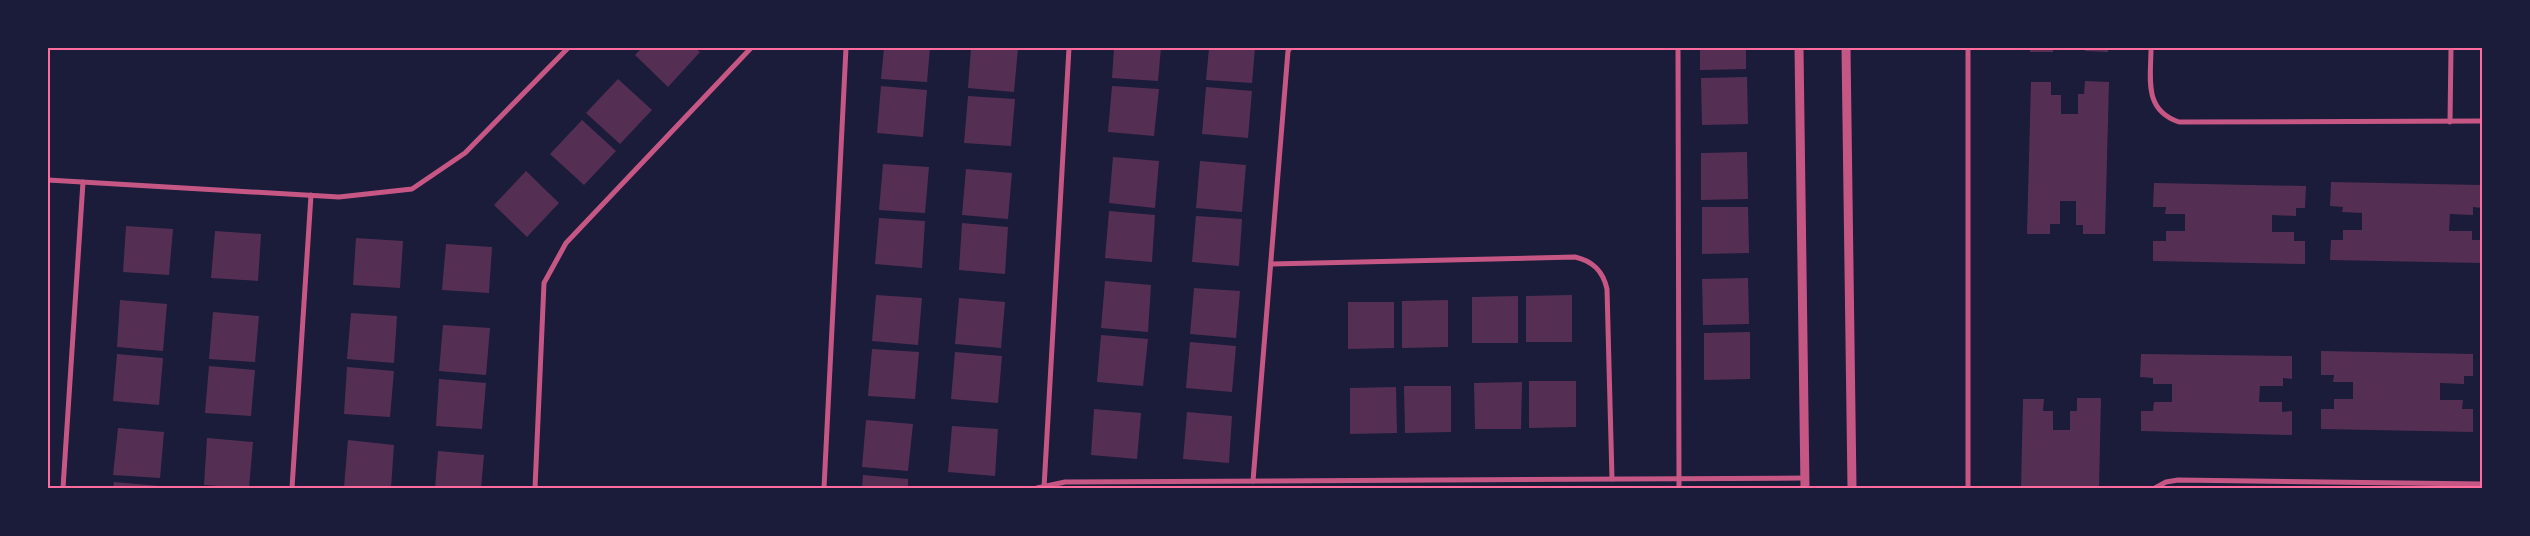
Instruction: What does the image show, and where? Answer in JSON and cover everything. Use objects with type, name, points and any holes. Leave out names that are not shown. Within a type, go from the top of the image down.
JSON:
[{"type":"street","points":[[48,180],[339,197],[412,189],[464,153],[568,48]]},
{"type":"street","points":[[534,488],[544,282],[566,243],[751,48]]},
{"type":"street","points":[[824,488],[846,48]]},
{"type":"street","points":[[1044,488],[1069,48]]},
{"type":"street","points":[[1253,481],[1288,51],[1290,48]]},
{"type":"street","points":[[1678,48],[1679,488]]},
{"type":"street","points":[[1799,48],[1805,488]]},
{"type":"street","points":[[1846,48],[1852,488]]},
{"type":"street","points":[[1968,48],[1968,488]]},
{"type":"street","points":[[2151,48],[2154,103],[2159,112],[2179,122],[2482,121]]},
{"type":"street","points":[[2450,122],[2451,48]]},
{"type":"street","points":[[63,488],[83,182]]},
{"type":"street","points":[[292,488],[311,196]]},
{"type":"street","points":[[1271,264],[1575,258],[1594,264],[1605,280],[1607,289],[1612,479]]},
{"type":"street","points":[[1037,488],[1065,482],[1805,478]]},
{"type":"street","points":[[2155,488],[2166,482],[2178,480],[2449,486],[2482,484]]},
{"type":"building","points":[[642,48],[695,48],[700,52],[668,87],[635,55]]},
{"type":"building","points":[[884,48],[930,48],[927,82],[881,79]]},
{"type":"building","points":[[971,48],[1018,48],[1014,92],[968,88]]},
{"type":"building","points":[[1114,48],[1161,48],[1158,81],[1112,78]]},
{"type":"building","points":[[1209,48],[1255,48],[1252,83],[1206,80]]},
{"type":"building","points":[[1700,48],[1746,48],[1746,69],[1700,70]]},
{"type":"building","points":[[2030,48],[2053,48],[2053,52],[2030,52]]},
{"type":"building","points":[[2085,48],[2108,48],[2108,52],[2085,51]]},
{"type":"building","points":[[1747,77],[1748,124],[1702,125],[1701,78]]},
{"type":"building","points":[[618,79],[652,110],[620,144],[586,113]]},
{"type":"building","points":[[2085,81],[2109,82],[2105,234],[2083,234],[2083,225],[2076,225],[2076,201],[2060,201],[2060,224],[2050,224],[2050,234],[2027,234],[2031,82],[2051,82],[2051,95],[2061,95],[2061,114],[2078,114],[2078,94],[2084,94]]},
{"type":"building","points":[[881,86],[927,90],[923,137],[877,133]]},
{"type":"building","points":[[1112,86],[1159,89],[1154,136],[1108,132]]},
{"type":"building","points":[[1206,87],[1252,91],[1248,138],[1202,134]]},
{"type":"building","points":[[968,96],[1015,99],[1011,146],[964,143]]},
{"type":"building","points":[[582,120],[616,151],[584,185],[550,154]]},
{"type":"building","points":[[1747,152],[1748,199],[1701,200],[1701,153]]},
{"type":"building","points":[[1113,157],[1159,161],[1155,208],[1109,203]]},
{"type":"building","points":[[1200,161],[1246,165],[1242,212],[1196,208]]},
{"type":"building","points":[[883,164],[929,167],[925,213],[879,210]]},
{"type":"building","points":[[966,169],[1012,173],[1008,219],[962,215]]},
{"type":"building","points":[[526,171],[559,203],[527,237],[494,205]]},
{"type":"building","points":[[2331,182],[2482,185],[2482,208],[2473,207],[2473,215],[2450,214],[2449,231],[2472,231],[2472,240],[2482,240],[2482,263],[2330,260],[2331,240],[2343,240],[2343,230],[2362,230],[2362,213],[2342,212],[2343,207],[2330,206]]},
{"type":"building","points":[[2154,183],[2306,186],[2305,208],[2296,208],[2296,216],[2272,215],[2272,232],[2294,232],[2294,241],[2305,241],[2305,264],[2153,261],[2153,241],[2166,241],[2166,231],[2185,231],[2185,214],[2165,214],[2166,207],[2153,207]]},
{"type":"building","points":[[1702,207],[1748,207],[1749,253],[1702,254]]},
{"type":"building","points":[[1109,211],[1155,215],[1152,262],[1105,258]]},
{"type":"building","points":[[1196,216],[1242,219],[1239,266],[1192,262]]},
{"type":"building","points":[[879,218],[925,221],[922,268],[875,264]]},
{"type":"building","points":[[962,223],[1008,227],[1005,274],[959,270]]},
{"type":"building","points":[[126,226],[173,229],[169,275],[123,272]]},
{"type":"building","points":[[215,231],[261,234],[258,281],[211,278]]},
{"type":"building","points":[[356,238],[403,241],[400,288],[353,285]]},
{"type":"building","points":[[446,244],[492,247],[489,293],[442,290]]},
{"type":"building","points":[[1748,278],[1749,324],[1703,325],[1702,279]]},
{"type":"building","points":[[1105,281],[1151,285],[1148,332],[1101,328]]},
{"type":"building","points":[[1194,288],[1240,291],[1236,338],[1190,334]]},
{"type":"building","points":[[876,295],[922,298],[918,345],[872,341]]},
{"type":"building","points":[[1572,295],[1572,342],[1526,342],[1526,296]]},
{"type":"building","points":[[1518,296],[1518,343],[1472,343],[1472,297]]},
{"type":"building","points":[[959,298],[1005,302],[1001,348],[955,344]]},
{"type":"building","points":[[120,300],[167,304],[163,351],[117,347]]},
{"type":"building","points":[[1448,300],[1448,347],[1402,348],[1402,301]]},
{"type":"building","points":[[1348,302],[1394,302],[1394,348],[1348,349]]},
{"type":"building","points":[[213,312],[259,316],[255,362],[209,359]]},
{"type":"building","points":[[351,313],[397,316],[394,363],[347,359]]},
{"type":"building","points":[[443,325],[490,328],[486,375],[439,371]]},
{"type":"building","points":[[1750,332],[1750,379],[1704,380],[1704,333]]},
{"type":"building","points":[[1101,335],[1148,339],[1143,386],[1097,382]]},
{"type":"building","points":[[1190,342],[1236,346],[1232,392],[1186,388]]},
{"type":"building","points":[[872,349],[919,352],[915,399],[868,396]]},
{"type":"building","points":[[2321,351],[2473,354],[2473,376],[2464,376],[2464,384],[2440,383],[2440,400],[2463,400],[2462,409],[2473,409],[2473,432],[2321,429],[2321,409],[2334,409],[2334,399],[2353,399],[2353,382],[2333,382],[2334,375],[2321,375]]},
{"type":"building","points":[[955,352],[1002,356],[998,403],[951,399]]},
{"type":"building","points":[[117,354],[163,358],[159,405],[113,401]]},
{"type":"building","points":[[2141,354],[2292,356],[2292,379],[2283,378],[2283,386],[2260,386],[2259,402],[2282,402],[2282,412],[2292,411],[2292,435],[2141,431],[2141,411],[2153,411],[2154,402],[2172,402],[2172,384],[2153,384],[2153,378],[2140,377]]},
{"type":"building","points":[[209,366],[255,370],[251,416],[205,413]]},
{"type":"building","points":[[347,367],[394,371],[390,417],[344,414]]},
{"type":"building","points":[[439,379],[486,383],[482,429],[436,426]]},
{"type":"building","points":[[1529,381],[1576,381],[1576,427],[1529,428]]},
{"type":"building","points":[[1522,382],[1521,429],[1475,429],[1474,383]]},
{"type":"building","points":[[1404,386],[1451,386],[1451,432],[1405,433]]},
{"type":"building","points":[[1396,387],[1397,433],[1350,434],[1350,388]]},
{"type":"building","points":[[2077,398],[2101,398],[2099,488],[2021,488],[2023,399],[2044,399],[2043,411],[2053,411],[2053,430],[2070,430],[2070,411],[2077,411]]},
{"type":"building","points":[[1094,409],[1141,413],[1137,459],[1091,455]]},
{"type":"building","points":[[1187,412],[1232,416],[1229,463],[1183,459]]},
{"type":"building","points":[[866,420],[913,424],[908,471],[862,467]]},
{"type":"building","points":[[952,426],[998,429],[995,476],[948,472]]},
{"type":"building","points":[[118,428],[164,432],[160,478],[113,475]]},
{"type":"building","points":[[207,438],[253,442],[249,488],[204,485]]},
{"type":"building","points":[[348,440],[394,445],[391,488],[344,487]]},
{"type":"building","points":[[438,451],[484,455],[481,488],[435,488]]},
{"type":"building","points":[[863,475],[908,479],[908,488],[862,488]]},
{"type":"building","points":[[114,482],[160,486],[160,488],[113,488]]}]
